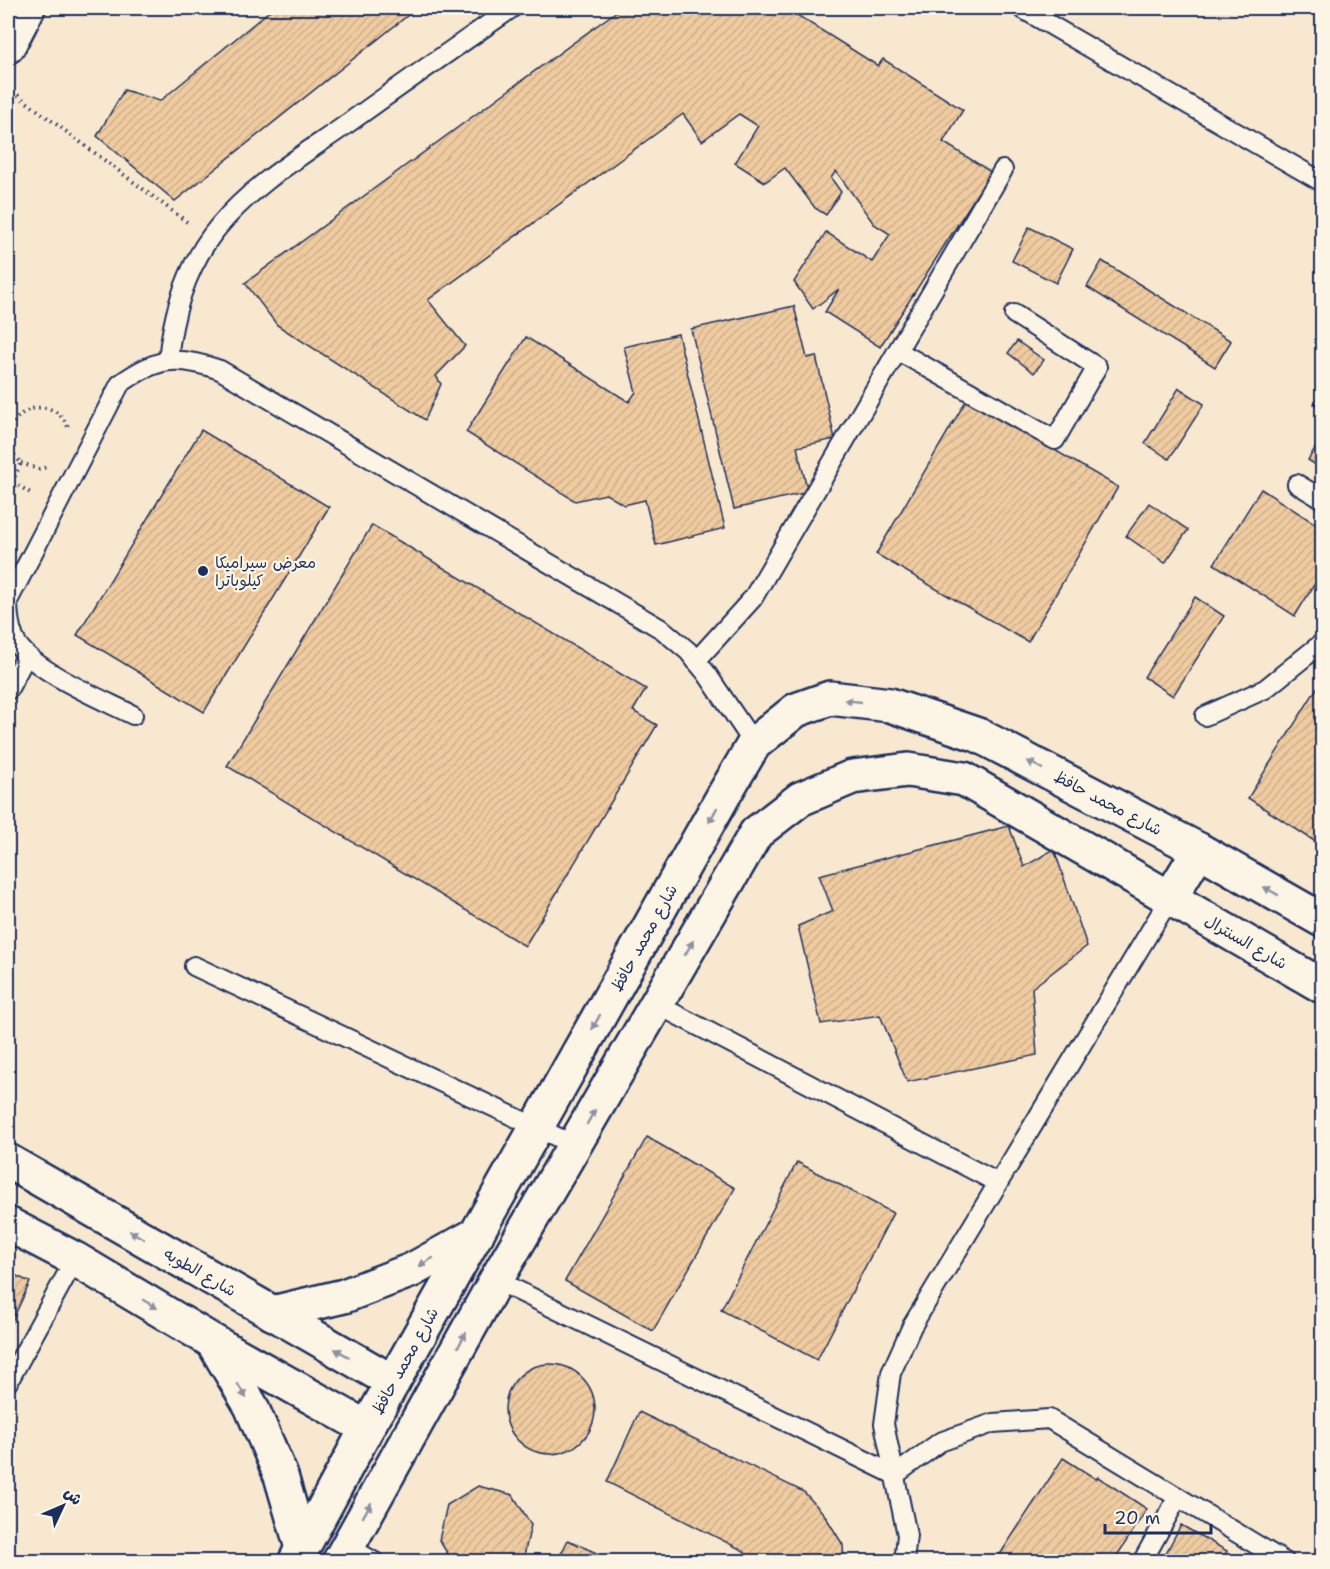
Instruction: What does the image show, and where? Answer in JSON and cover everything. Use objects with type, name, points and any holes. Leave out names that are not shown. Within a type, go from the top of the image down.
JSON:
[{"type":"street","points":[[8,46],[28,8]]},
{"type":"street","name":"شارع محمد حافظ","points":[[299,1555],[367,1428],[754,744],[796,711],[830,698],[891,705],[978,735],[1199,850]]},
{"type":"street","points":[[354,1556],[496,1280],[756,833],[800,799],[852,777],[908,770],[964,779],[1170,898],[1199,850],[1323,920]]},
{"type":"street","name":"شارع السنترال","points":[[1170,898],[1323,986]]},
{"type":"street","name":"شارع الطوبه","points":[[8,1161],[393,1382]]},
{"type":"street","points":[[8,1224],[75,1259],[212,1341],[367,1428]]},
{"type":"street","points":[[272,1313],[344,1296],[412,1270],[477,1234]]},
{"type":"street","points":[[212,1341],[251,1406],[277,1466],[299,1555]]},
{"type":"lane","points":[[168,360],[171,331],[188,276],[209,238],[238,205],[260,186],[512,8]]},
{"type":"lane","points":[[1021,8],[1323,182]]},
{"type":"lane","points":[[696,661],[753,598],[1003,170]]},
{"type":"lane","points":[[898,351],[1055,440],[1097,367],[1014,314]]},
{"type":"lane","points":[[133,715],[42,668],[26,656],[14,639],[8,621],[8,601],[120,384],[142,368],[168,360],[195,361],[220,370],[663,630],[696,661],[754,744]]},
{"type":"lane","points":[[1297,484],[1323,499]]},
{"type":"lane","points":[[1205,716],[1265,689],[1323,643]]},
{"type":"lane","points":[[8,690],[26,656]]},
{"type":"lane","points":[[904,1562],[907,1535],[884,1424],[891,1373],[912,1326],[1170,898]]},
{"type":"lane","points":[[194,966],[574,1146]]},
{"type":"lane","points":[[656,1004],[998,1183]]},
{"type":"lane","points":[[8,1382],[75,1259]]},
{"type":"lane","points":[[496,1280],[895,1475]]},
{"type":"lane","points":[[895,1475],[940,1442],[993,1423],[1049,1419],[1178,1497],[1258,1555],[1285,1562]]},
{"type":"lane","points":[[1142,1562],[1178,1497]]},
{"type":"path","points":[[8,88],[209,238]]},
{"type":"path","points":[[56,465],[38,469],[21,463],[10,449],[8,432],[17,416],[32,407],[49,408],[64,418],[71,434]]},
{"type":"path","points":[[12,482],[21,463]]},
{"type":"shaded area","points":[[8,8],[1322,8],[1322,1561],[8,1561]]},
{"type":"building","points":[[273,8],[417,8],[175,201],[97,136],[124,90],[160,101]]},
{"type":"building","points":[[621,8],[786,8],[878,66],[883,59],[963,110],[943,142],[991,172],[880,347],[825,312],[839,289],[813,309],[794,282],[826,232],[872,262],[890,234],[874,224],[836,171],[831,178],[841,192],[826,215],[815,208],[785,168],[765,182],[735,163],[758,126],[739,114],[702,141],[683,114],[428,300],[465,346],[436,376],[441,384],[425,420],[277,325],[245,283]]},
{"type":"building","points":[[1029,227],[1073,249],[1056,283],[1012,261]]},
{"type":"building","points":[[1102,261],[1231,341],[1215,367],[1087,287]]},
{"type":"building","points":[[794,306],[807,358],[816,356],[835,439],[797,447],[808,492],[734,509],[691,329]]},
{"type":"building","points":[[678,334],[725,528],[656,545],[645,500],[624,505],[606,494],[575,501],[466,432],[526,337],[629,402],[636,392],[624,347]]},
{"type":"building","points":[[1017,341],[1044,360],[1034,373],[1008,353]]},
{"type":"building","points":[[1179,388],[1204,404],[1169,459],[1145,443]]},
{"type":"building","points":[[1322,391],[1322,409],[1314,404]]},
{"type":"building","points":[[967,399],[1118,487],[1028,642],[876,554]]},
{"type":"building","name":"معرض سيراميكا كيلوباترا","points":[[201,430],[329,507],[204,712],[77,635]]},
{"type":"building","points":[[1322,437],[1322,469],[1308,460]]},
{"type":"building","points":[[1261,489],[1322,528],[1322,572],[1295,616],[1214,564]]},
{"type":"building","points":[[1149,503],[1188,530],[1165,563],[1126,536]]},
{"type":"building","points":[[372,525],[646,689],[633,711],[657,725],[525,946],[227,766]]},
{"type":"building","points":[[1195,597],[1224,616],[1173,696],[1144,677]]},
{"type":"building","points":[[1322,680],[1322,846],[1248,798]]},
{"type":"building","points":[[1009,826],[1024,867],[1054,849],[1087,946],[1032,988],[1037,1055],[907,1082],[880,1015],[821,1024],[798,926],[833,911],[819,875]]},
{"type":"building","points":[[647,1137],[735,1188],[653,1331],[565,1281]]},
{"type":"building","points":[[797,1162],[893,1213],[817,1360],[721,1310]]},
{"type":"building","points":[[8,1272],[30,1282],[8,1330]]},
{"type":"building","points":[[550,1364],[575,1372],[587,1384],[595,1409],[587,1434],[575,1446],[550,1454],[525,1446],[513,1434],[505,1409],[513,1384],[525,1372]]},
{"type":"building","points":[[639,1412],[804,1492],[824,1514],[843,1545],[844,1562],[751,1562],[744,1551],[607,1482]]},
{"type":"building","points":[[1063,1458],[1096,1479],[1098,1477],[1147,1509],[1113,1562],[995,1562]]},
{"type":"building","points":[[478,1486],[513,1495],[531,1525],[521,1562],[453,1562],[439,1540],[447,1505]]},
{"type":"building","points":[[1181,1525],[1227,1551],[1221,1562],[1161,1562]]},
{"type":"building","points":[[568,1540],[616,1562],[557,1562]]},
{"type":"place","name":"معرض سيراميكا كيلوباترا","points":[[203,571]]}]
